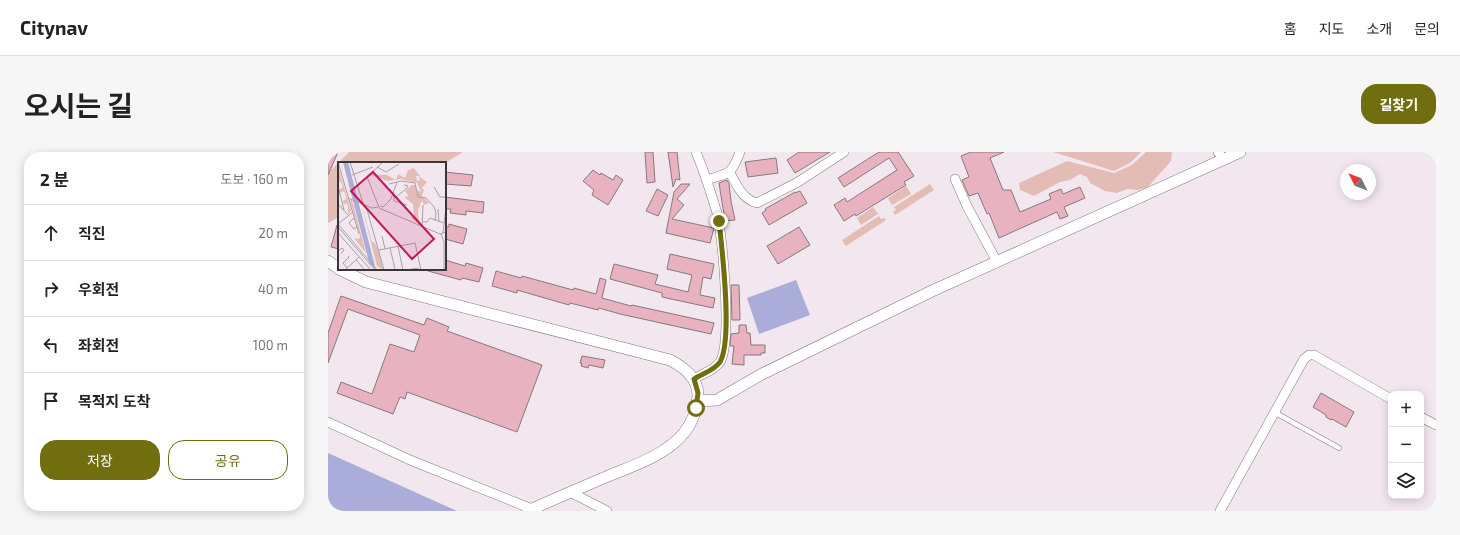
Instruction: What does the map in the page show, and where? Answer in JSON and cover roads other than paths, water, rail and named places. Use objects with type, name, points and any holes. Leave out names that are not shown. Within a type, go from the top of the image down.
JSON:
[{"type":"street","points":[[694,379],[715,367],[720,361],[724,347],[726,328],[724,276],[719,221],[696,152]]},
{"type":"street","points":[[706,180],[730,173],[740,152]]},
{"type":"street","points":[[730,173],[741,193],[751,201],[757,202],[798,182],[844,152]]},
{"type":"street","points":[[697,401],[716,400],[762,374],[932,289],[997,262],[1220,156],[1240,152]]},
{"type":"street","points":[[955,180],[997,262]]},
{"type":"street","points":[[328,261],[338,268]]},
{"type":"street","points":[[328,422],[410,460],[530,510],[649,458],[671,445],[685,432],[690,424],[694,414],[698,393],[694,379],[679,365],[670,360],[366,282],[341,270]]},
{"type":"street","points":[[1220,511],[1274,412],[1304,360],[1309,355],[1314,355],[1388,397]]},
{"type":"street","points":[[1424,418],[1436,425]]},
{"type":"street","points":[[570,492],[607,511]]},
{"type":"lane","points":[[1274,412],[1338,448]]},
{"type":"water","points":[[796,280],[810,315],[759,334],[747,298]]},
{"type":"water","points":[[328,453],[457,511],[328,511]]}]
